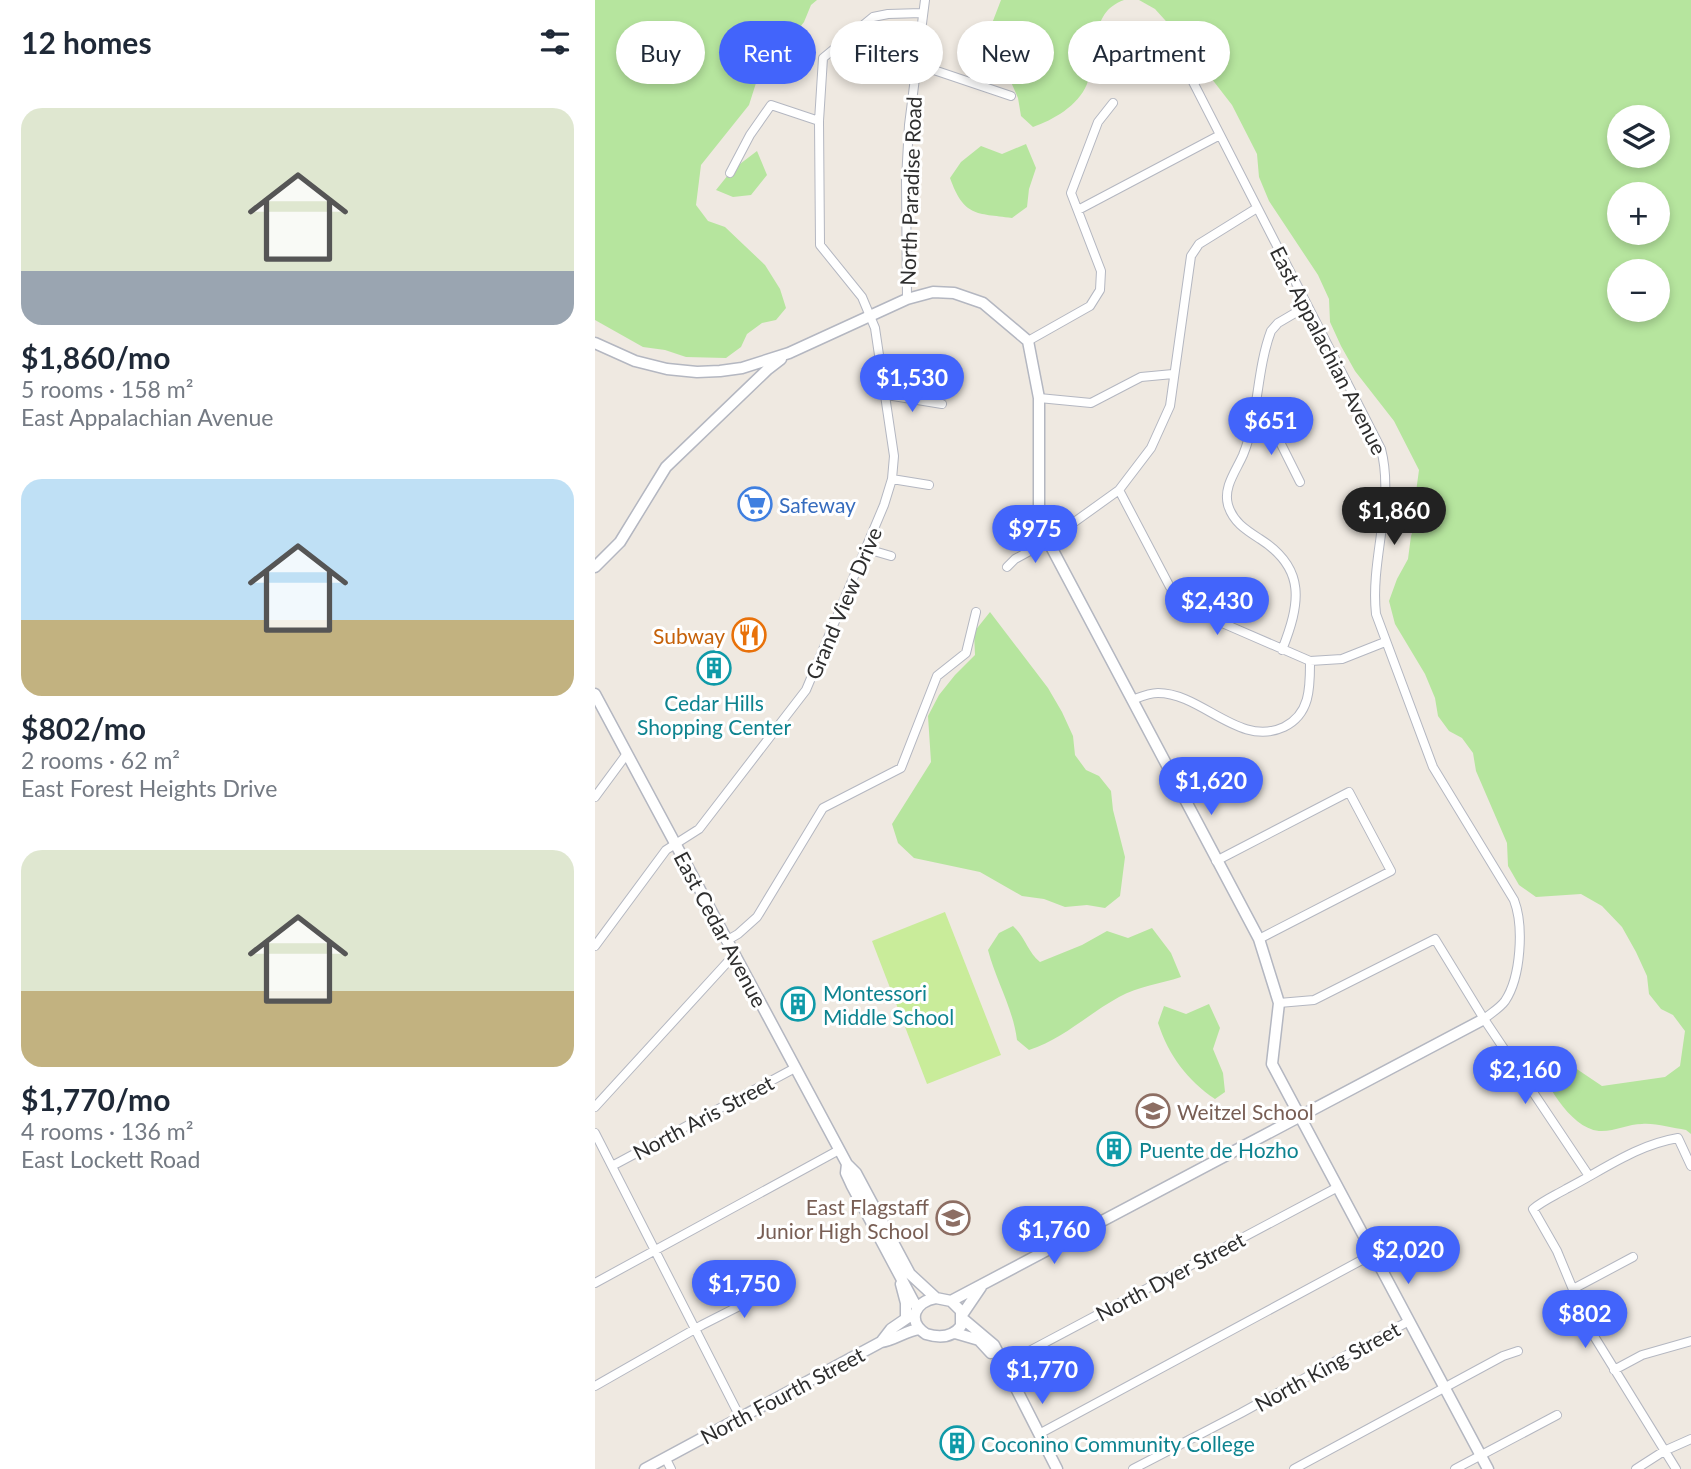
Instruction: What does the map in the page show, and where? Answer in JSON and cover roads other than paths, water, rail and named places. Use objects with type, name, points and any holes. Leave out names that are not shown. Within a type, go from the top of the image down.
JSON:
[{"type":"street","name":"North Paradise Road","points":[[921,21],[925,0]]},
{"type":"street","name":"Grand View Drive","points":[[595,946],[666,850],[699,829],[709,818],[806,690],[884,505],[892,479],[894,456],[876,328],[862,297],[820,245],[818,121],[823,58],[873,17],[888,13],[922,13]]},
{"type":"street","points":[[943,73],[1011,96]]},
{"type":"street","name":"North Paradise Road","points":[[908,299],[906,180],[914,84]]},
{"type":"street","name":"East Appalachian Avenue","points":[[1194,84],[1381,449],[1387,482],[1374,590],[1376,614],[1433,767],[1514,900],[1519,913],[1519,942],[1510,992],[1503,1004],[1484,1019]]},
{"type":"street","points":[[1028,341],[1090,306],[1100,290],[1101,271],[1071,193],[1098,122],[1113,103]]},
{"type":"street","points":[[730,173],[750,135],[771,106],[818,121]]},
{"type":"street","points":[[1078,210],[1220,135]]},
{"type":"street","points":[[1007,567],[1119,490],[1151,448],[1170,406],[1191,256],[1199,244],[1257,208]]},
{"type":"street","points":[[595,343],[635,361],[697,372],[742,368],[789,353],[908,299],[933,292],[954,293],[983,303],[1028,341],[1039,398],[1039,517],[1048,541],[1259,939],[1279,1003],[1272,1064],[1488,1469]]},
{"type":"street","points":[[1282,650],[1297,605],[1293,575],[1278,553],[1244,529],[1233,517],[1227,503],[1227,489],[1242,458],[1271,331],[1278,323],[1307,306]]},
{"type":"street","points":[[595,566],[620,542],[666,467],[768,369],[789,353]]},
{"type":"street","points":[[1039,398],[1091,403],[1141,377],[1173,374]]},
{"type":"street","points":[[887,395],[942,404]]},
{"type":"street","points":[[1251,424],[1276,434],[1300,482]]},
{"type":"street","points":[[892,479],[929,485]]},
{"type":"street","points":[[1119,490],[1170,587],[1179,596],[1220,622],[1310,661],[1342,659],[1385,642]]},
{"type":"street","points":[[867,549],[891,556]]},
{"type":"street","points":[[726,941],[757,917],[823,808],[901,768],[937,676],[966,653],[976,612]]},
{"type":"street","points":[[1132,700],[1147,695],[1166,694],[1247,730],[1261,733],[1271,731],[1290,724],[1303,710],[1310,689],[1310,661]]},
{"type":"street","name":"East Cedar Avenue","points":[[595,694],[846,1164],[856,1173],[910,1275],[936,1298]]},
{"type":"street","points":[[595,797],[626,755]]},
{"type":"street","points":[[1216,861],[1349,792],[1391,871],[1259,939]]},
{"type":"street","points":[[1279,1003],[1314,1000],[1435,939],[1484,1019],[1589,1176]]},
{"type":"street","points":[[595,1107],[734,955]]},
{"type":"street","points":[[951,1301],[1484,1019]]},
{"type":"street","name":"North Aris Street","points":[[612,1166],[795,1068]]},
{"type":"street","points":[[595,1133],[740,1416]]},
{"type":"street","points":[[1676,1469],[1613,1370],[1533,1209],[1546,1199],[1629,1154],[1661,1141],[1678,1138],[1691,1166]]},
{"type":"street","points":[[595,1283],[839,1150]]},
{"type":"street","name":"East Cedar Avenue","points":[[846,1164],[846,1173],[897,1271],[906,1303],[913,1313]]},
{"type":"street","name":"North Dyer Street","points":[[1001,1362],[1338,1187]]},
{"type":"street","points":[[1039,1434],[1373,1254]]},
{"type":"street","points":[[1573,1289],[1633,1256]]},
{"type":"street","points":[[955,1333],[961,1326],[962,1316],[981,1287]]},
{"type":"street","points":[[595,1386],[773,1289]]},
{"type":"street","points":[[1001,1362],[979,1340],[955,1333],[936,1336],[926,1334],[919,1329],[913,1313],[928,1299],[951,1301],[962,1316],[990,1339],[1057,1469]]},
{"type":"street","name":"North Fourth Street","points":[[881,1342],[885,1334],[913,1313]]},
{"type":"street","name":"North King Street","points":[[1133,1469],[1409,1321]]},
{"type":"street","name":"North Fourth Street","points":[[645,1469],[669,1464],[740,1416],[881,1342],[919,1329]]},
{"type":"street","points":[[1613,1370],[1642,1355],[1691,1341]]},
{"type":"street","points":[[1294,1469],[1445,1387],[1518,1351]]},
{"type":"street","points":[[1455,1469],[1557,1415]]},
{"type":"street","points":[[1636,1469],[1664,1451],[1691,1439]]},
{"type":"place","name":"Safeway","points":[[755,504]]},
{"type":"place","name":"Subway","points":[[749,635]]},
{"type":"place","name":"Cedar Hills Shopping Center","points":[[714,668]]},
{"type":"place","name":"Montessori Middle School","points":[[798,1004]]},
{"type":"place","name":"Weitzel School","points":[[1153,1111]]},
{"type":"place","name":"Puente de Hozho","points":[[1114,1149]]},
{"type":"place","name":"East Flagstaff Junior High School","points":[[953,1218]]},
{"type":"place","name":"Coconino Community College","points":[[957,1443]]}]
